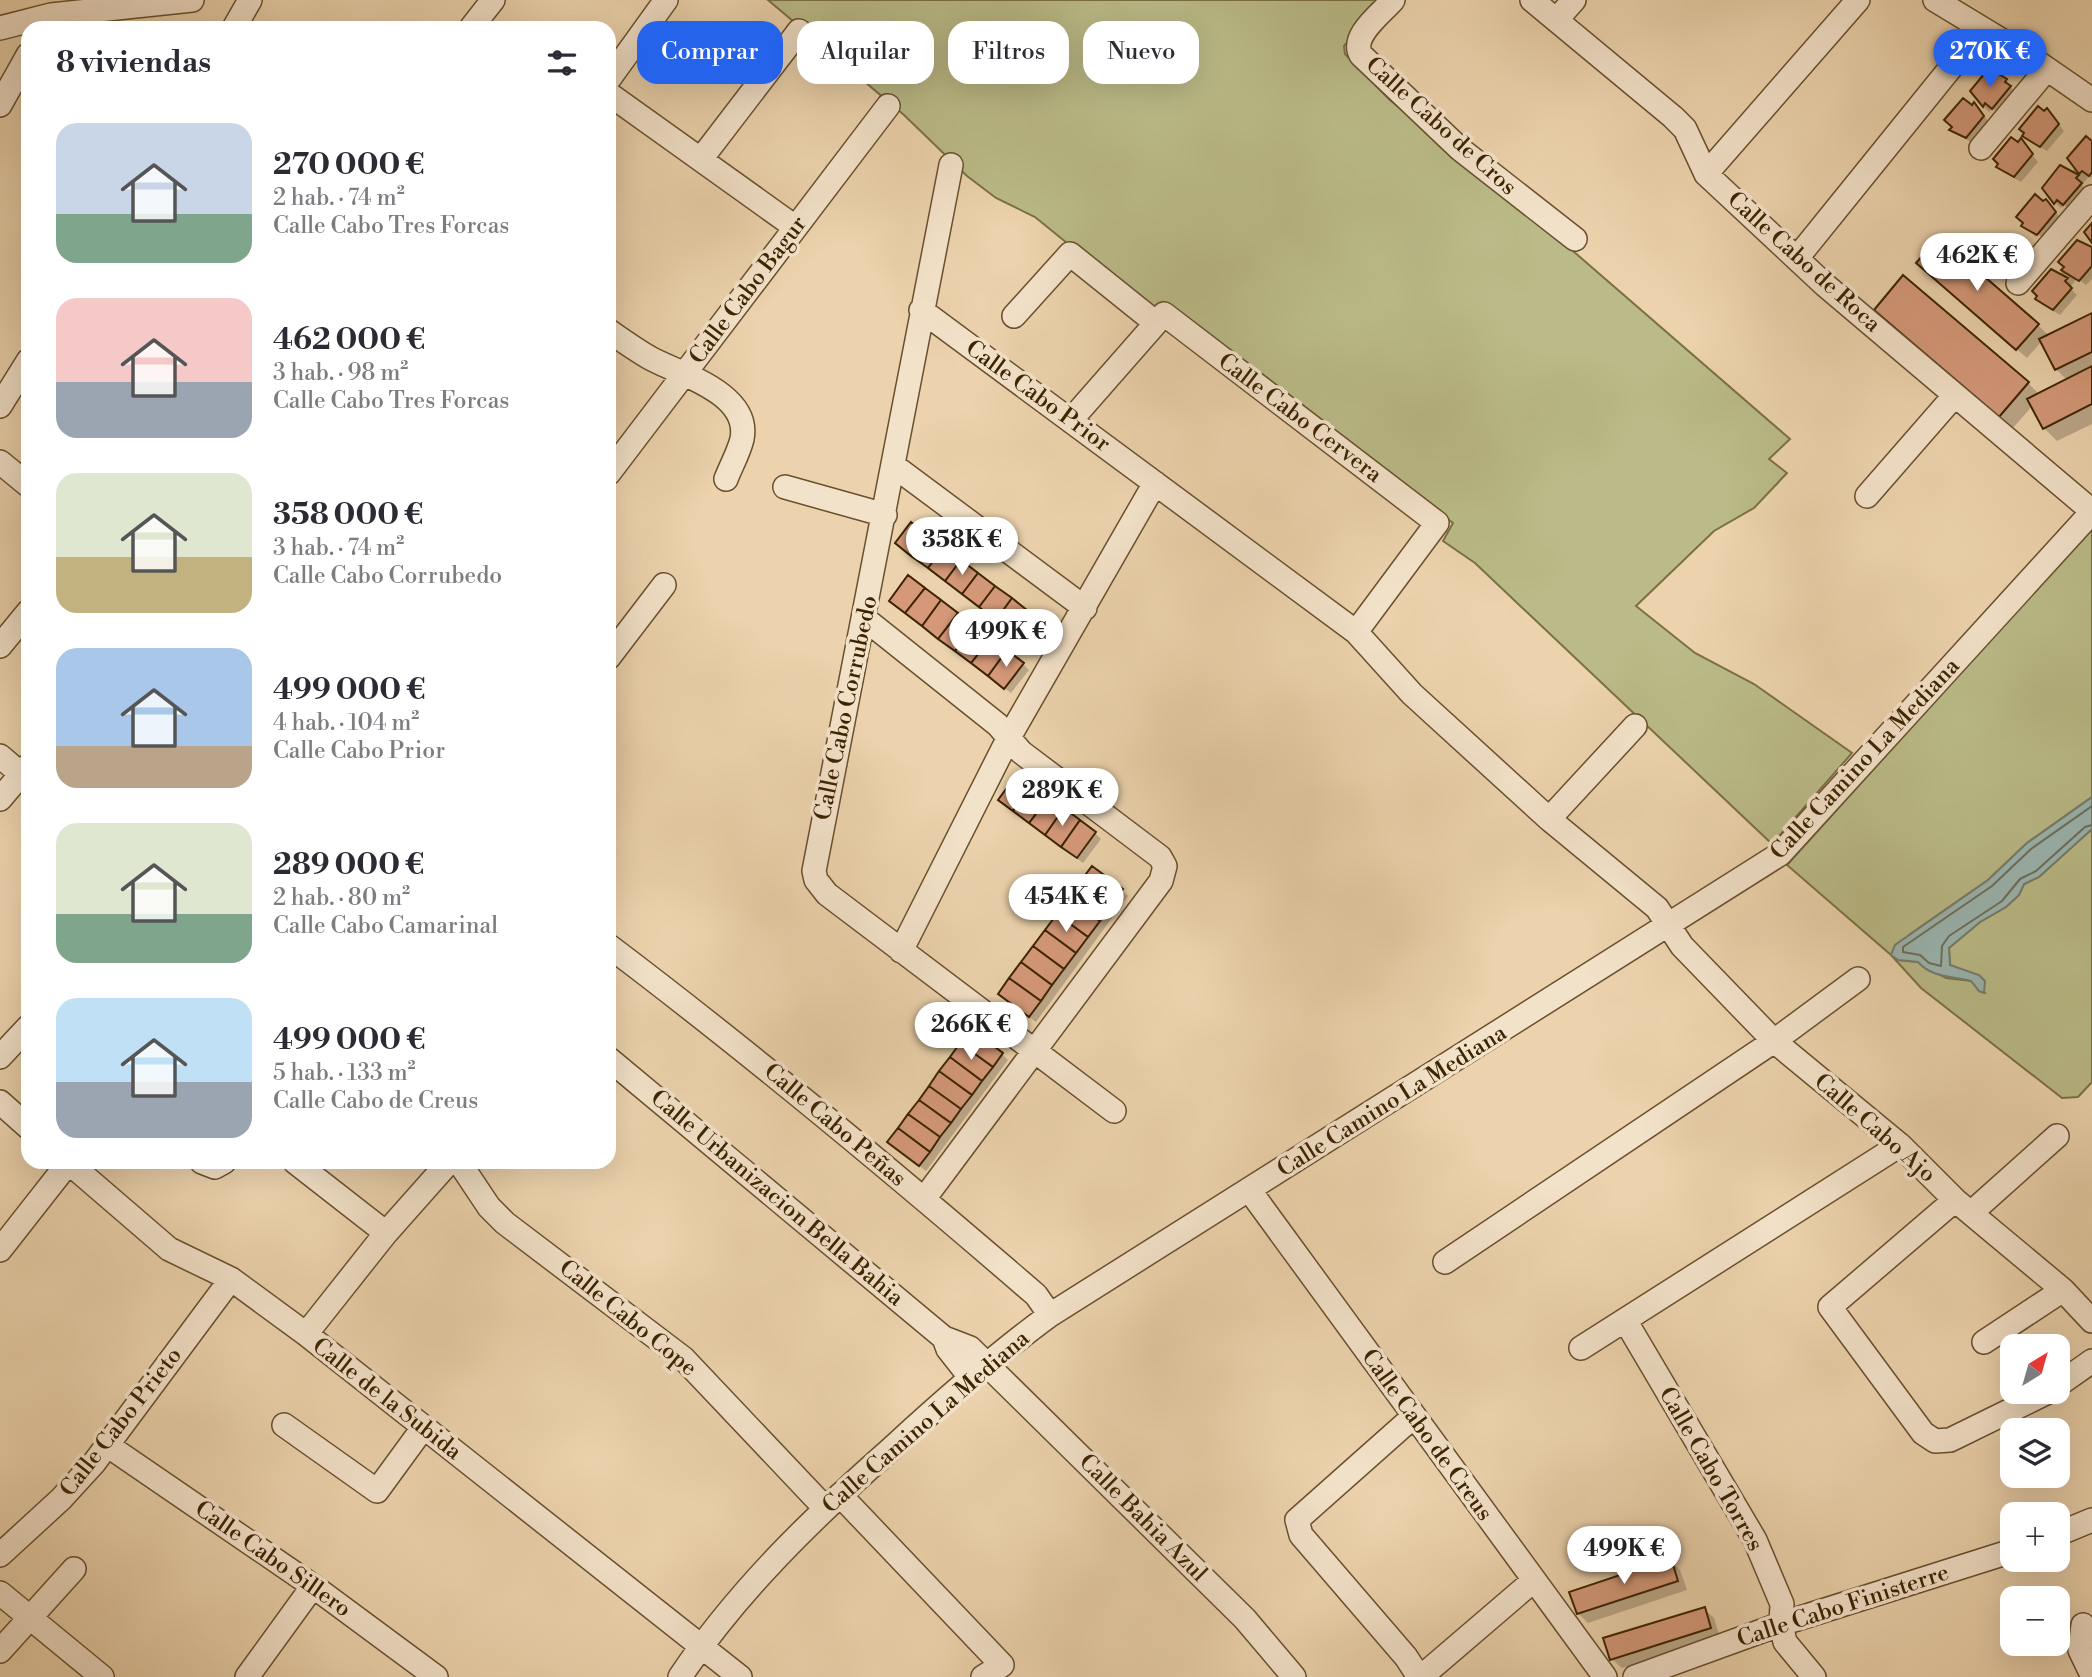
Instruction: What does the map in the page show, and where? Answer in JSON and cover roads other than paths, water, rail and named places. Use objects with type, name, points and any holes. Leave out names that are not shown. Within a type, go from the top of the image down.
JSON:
[{"type":"street","points":[[26,21],[51,14],[192,0]]},
{"type":"street","points":[[238,21],[250,0]]},
{"type":"street","points":[[476,21],[493,0]]},
{"type":"street","points":[[616,69],[666,0]]},
{"type":"street","name":"Calle Cabo de Cros","points":[[1393,0],[1359,38],[1361,55],[1460,149],[1575,239]]},
{"type":"street","name":"Calle Cabo de Roca","points":[[1532,0],[1685,129],[1706,174],[1797,258],[2092,512]]},
{"type":"street","points":[[1556,20],[1574,0]]},
{"type":"street","points":[[1706,174],[1858,0]]},
{"type":"street","points":[[1935,0],[2047,68],[2092,100]]},
{"type":"street","points":[[0,28],[21,22]]},
{"type":"street","points":[[1797,258],[1982,29]]},
{"type":"street","points":[[701,159],[797,34]]},
{"type":"street","points":[[0,105],[21,68]]},
{"type":"street","points":[[1981,148],[2047,68]]},
{"type":"street","points":[[616,99],[795,227]]},
{"type":"street","name":"Calle Cabo Bagur","points":[[616,464],[888,106]]},
{"type":"street","name":"Calle Cabo Corrubedo","points":[[951,165],[814,871],[820,887],[1114,1111]]},
{"type":"street","points":[[2018,283],[2092,197]]},
{"type":"street","name":"Calle Cabo Cervera","points":[[1014,316],[1070,254],[1437,523],[1356,632]]},
{"type":"street","name":"Calle Cabo Prior","points":[[921,310],[1356,632],[1412,694],[1549,819],[1657,908],[1669,925]]},
{"type":"street","points":[[1071,420],[1160,319]]},
{"type":"street","points":[[616,336],[726,399],[739,416],[742,437],[726,480]]},
{"type":"street","points":[[0,406],[21,372]]},
{"type":"street","points":[[1867,496],[1955,395]]},
{"type":"street","points":[[0,462],[21,479]]},
{"type":"street","points":[[894,466],[1085,608]]},
{"type":"street","points":[[901,951],[1008,739],[1155,483]]},
{"type":"street","points":[[785,487],[885,515]]},
{"type":"street","name":"Calle Camino La Mediana","points":[[680,1677],[702,1644],[747,1590],[833,1501],[978,1370],[1050,1315],[1780,854],[2092,512]]},
{"type":"street","points":[[616,648],[664,585]]},
{"type":"street","points":[[865,619],[998,725],[1021,752],[1160,857],[1165,866],[1161,881],[925,1199]]},
{"type":"street","points":[[0,646],[21,620]]},
{"type":"street","points":[[1549,819],[1635,726]]},
{"type":"street","points":[[0,756],[21,770]]},
{"type":"street","points":[[0,799],[21,778]]},
{"type":"street","name":"Calle Cabo Ajo","points":[[1669,925],[1682,946],[1774,1041],[1900,1145],[1963,1206],[2063,1290],[2092,1321]]},
{"type":"street","name":"Calle Cabo Peñas","points":[[616,951],[737,1044],[925,1199],[1036,1295],[1050,1315]]},
{"type":"street","points":[[1445,1262],[1774,1041],[1858,979]]},
{"type":"street","points":[[0,1057],[21,1034]]},
{"type":"street","name":"Calle Urbanizacion Bella Bahia","points":[[616,1065],[944,1338],[971,1348],[978,1370]]},
{"type":"street","points":[[0,1102],[21,1120]]},
{"type":"street","points":[[2023,1404],[1950,1440],[1935,1441],[1923,1433],[1830,1307],[2057,1136]]},
{"type":"street","points":[[1581,1348],[1900,1145]]},
{"type":"street","points":[[0,1250],[64,1169]]},
{"type":"street","name":"Calle de la Subida","points":[[77,1169],[169,1249],[231,1279],[306,1334],[702,1644],[740,1677]]},
{"type":"street","points":[[304,1169],[386,1233]]},
{"type":"street","points":[[306,1334],[386,1233],[443,1169]]},
{"type":"street","name":"Calle Cabo Cope","points":[[464,1169],[489,1207],[505,1223],[682,1358],[1002,1665],[983,1677]]},
{"type":"street","name":"Calle Cabo de Creus","points":[[1250,1191],[1605,1677]]},
{"type":"street","name":"Calle Cabo Prieto","points":[[0,1555],[61,1499],[107,1445],[231,1279]]},
{"type":"street","points":[[1984,1342],[2063,1290]]},
{"type":"street","name":"Calle Cabo Torres","points":[[1625,1320],[1755,1540],[1782,1604],[1781,1624],[1785,1642],[1814,1677]]},
{"type":"street","points":[[2070,1377],[2092,1361]]},
{"type":"street","name":"Calle Bahia Azul","points":[[978,1370],[1245,1619],[1294,1677]]},
{"type":"street","points":[[1413,1417],[1305,1509],[1297,1520],[1301,1535],[1406,1657],[1420,1677],[1533,1581]]},
{"type":"street","points":[[284,1425],[377,1491],[423,1428]]},
{"type":"street","name":"Calle Cabo Sillero","points":[[107,1445],[313,1586],[436,1677]]},
{"type":"street","points":[[2070,1529],[2092,1520]]},
{"type":"street","name":"Calle Cabo Finisterre","points":[[1634,1677],[1781,1624],[2000,1555]]},
{"type":"street","points":[[0,1627],[10,1603],[74,1569]]},
{"type":"street","points":[[247,1677],[313,1586]]},
{"type":"street","points":[[0,1651],[10,1603]]},
{"type":"street","points":[[10,1603],[102,1677]]},
{"type":"street","points":[[2083,1625],[2080,1650],[2092,1675]]},
{"type":"water","points":[[2092,797],[2092,829],[2039,877],[2024,884],[2019,895],[2006,907],[1980,922],[1949,948],[1950,965],[1979,975],[1985,981],[1984,993],[1971,981],[1936,974],[1918,962],[1898,960],[1891,955],[1895,945],[1988,880],[2027,843]]}]
